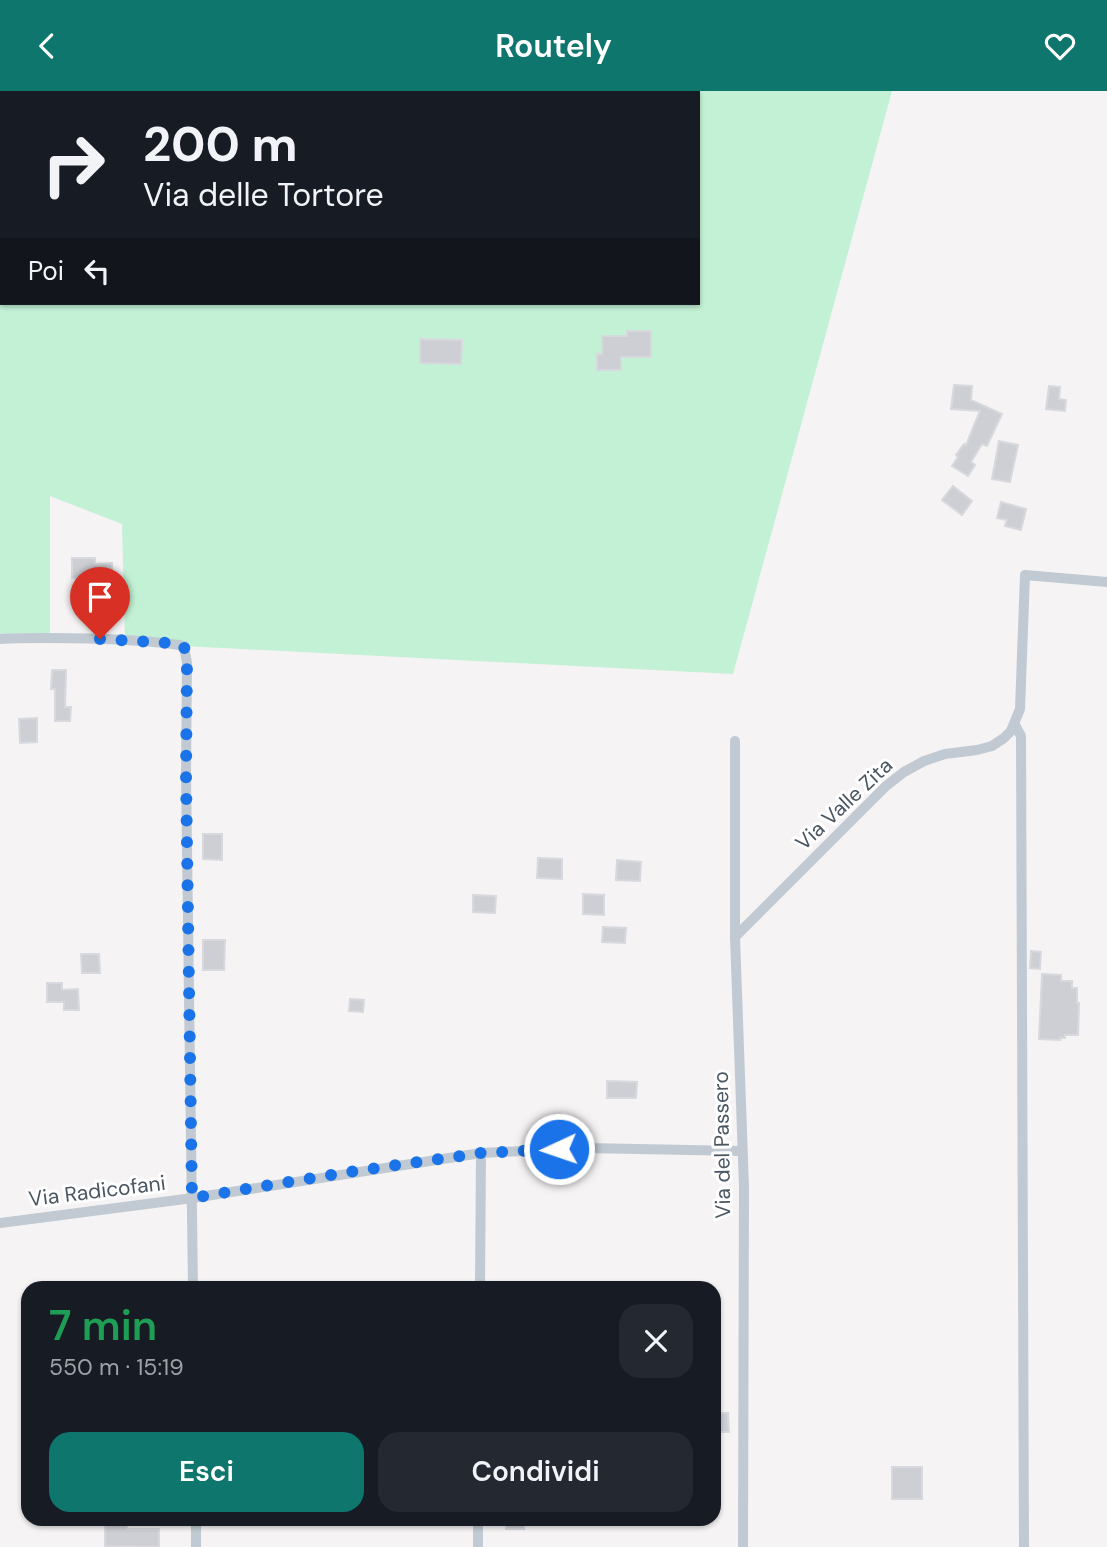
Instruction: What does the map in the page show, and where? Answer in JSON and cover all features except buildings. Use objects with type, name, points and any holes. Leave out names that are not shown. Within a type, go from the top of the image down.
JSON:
[{"type":"street","points":[[1024,1547],[1021,736],[1015,725],[1020,709],[1025,575],[1107,582]]},
{"type":"street","points":[[0,639],[37,637],[125,640],[184,646],[187,663],[193,1281]]},
{"type":"street","name":"Via Valle Zita","points":[[735,937],[886,786],[904,772],[945,754],[992,746],[1004,738],[1015,725]]},
{"type":"street","name":"Via del Passero","points":[[735,741],[735,937],[744,1187],[743,1547]]},
{"type":"street","name":"Via Radicofani","points":[[0,1223],[192,1198],[481,1153],[585,1148],[742,1151]]},
{"type":"street","points":[[480,1281],[481,1153]]},
{"type":"street","points":[[196,1526],[196,1547]]},
{"type":"street","points":[[478,1526],[478,1547]]},
{"type":"green space","points":[[700,91],[892,91],[733,674],[184,646],[125,640],[122,524],[50,496],[50,638],[0,640],[0,305],[700,305]]},
{"type":"route","points":[[100,639],[184,646],[187,663],[192,1198],[481,1153],[559,1149]]}]
